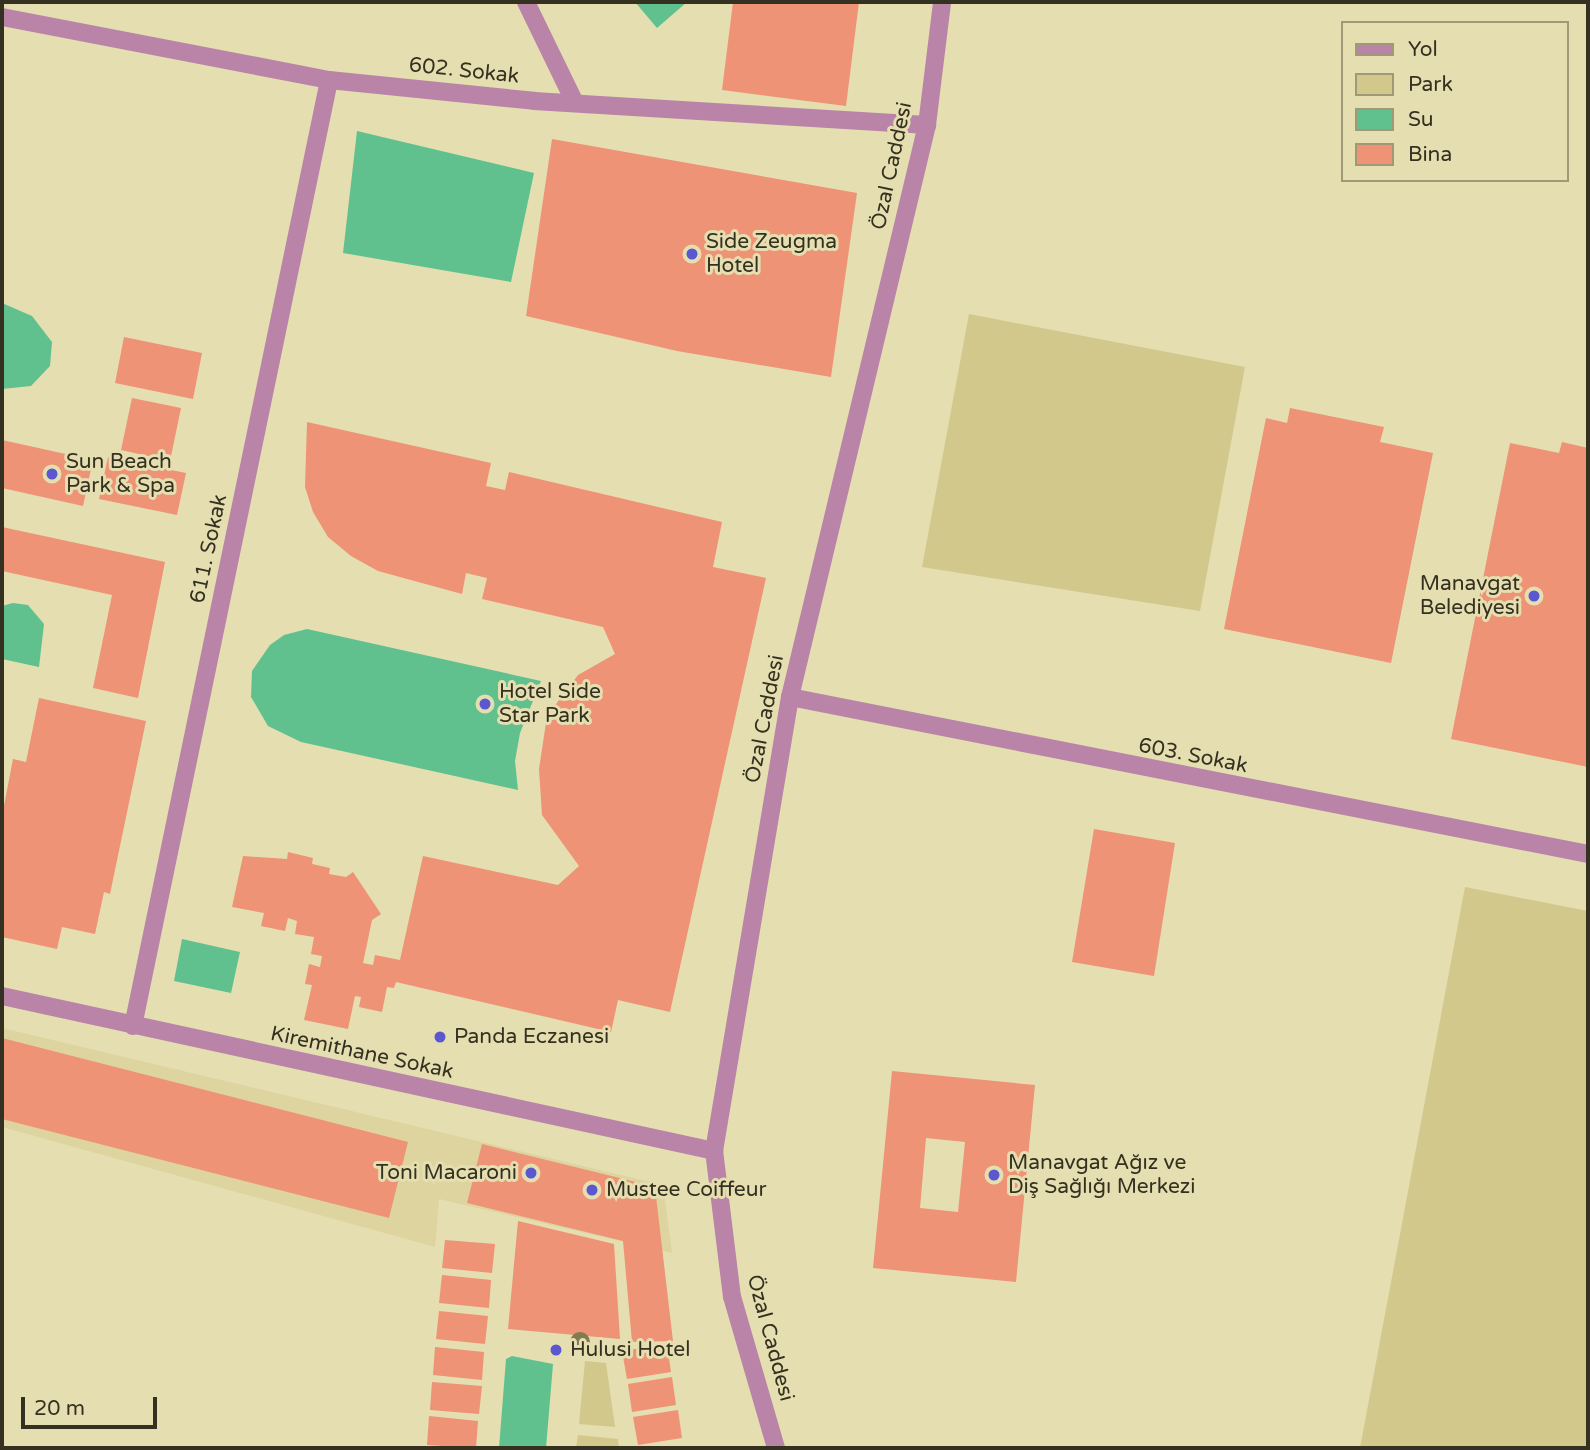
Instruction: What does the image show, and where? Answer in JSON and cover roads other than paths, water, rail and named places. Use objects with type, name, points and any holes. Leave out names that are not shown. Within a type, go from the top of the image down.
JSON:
[{"type":"street","points":[[526,2],[575,103]]},
{"type":"street","name":"Özal Caddesi","points":[[776,1448],[732,1297],[714,1151],[790,698],[927,125],[942,2]]},
{"type":"street","name":"602. Sokak","points":[[2,17],[329,80],[575,103],[927,125]]},
{"type":"street","name":"611. Sokak","points":[[133,1026],[329,80]]},
{"type":"street","name":"603. Sokak","points":[[790,698],[1588,854]]},
{"type":"street","name":"Kiremithane Sokak","points":[[2,996],[714,1151]]},
{"type":"water","points":[[635,2],[687,2],[657,28]]},
{"type":"water","points":[[357,131],[534,173],[511,282],[343,253]]},
{"type":"water","points":[[2,303],[32,316],[52,342],[50,366],[31,386],[2,389]]},
{"type":"water","points":[[13,603],[28,605],[44,624],[39,667],[2,659],[2,606]]},
{"type":"water","points":[[307,629],[541,681],[520,733],[515,761],[518,790],[301,742],[268,726],[251,697],[252,671],[270,645],[284,635]]},
{"type":"water","points":[[182,939],[240,952],[231,993],[174,981]]},
{"type":"water","points":[[512,1356],[553,1364],[546,1448],[499,1448],[506,1359]]},
{"type":"place","name":"Side Zeugma Hotel","points":[[692,254]]},
{"type":"place","name":"Sun Beach Park & Spa","points":[[52,474]]},
{"type":"place","name":"Manavgat Belediyesi","points":[[1534,596]]},
{"type":"place","name":"Hotel Side Star Park","points":[[485,704]]},
{"type":"place","name":"Panda Eczanesi","points":[[440,1037]]},
{"type":"place","name":"Toni Macaroni","points":[[531,1173]]},
{"type":"place","name":"Manavgat Ağız ve Diş Sağlığı Merkezi","points":[[994,1175]]},
{"type":"place","name":"Mustee Coiffeur","points":[[592,1190]]},
{"type":"place","name":"Hulusi Hotel","points":[[556,1350]]}]
